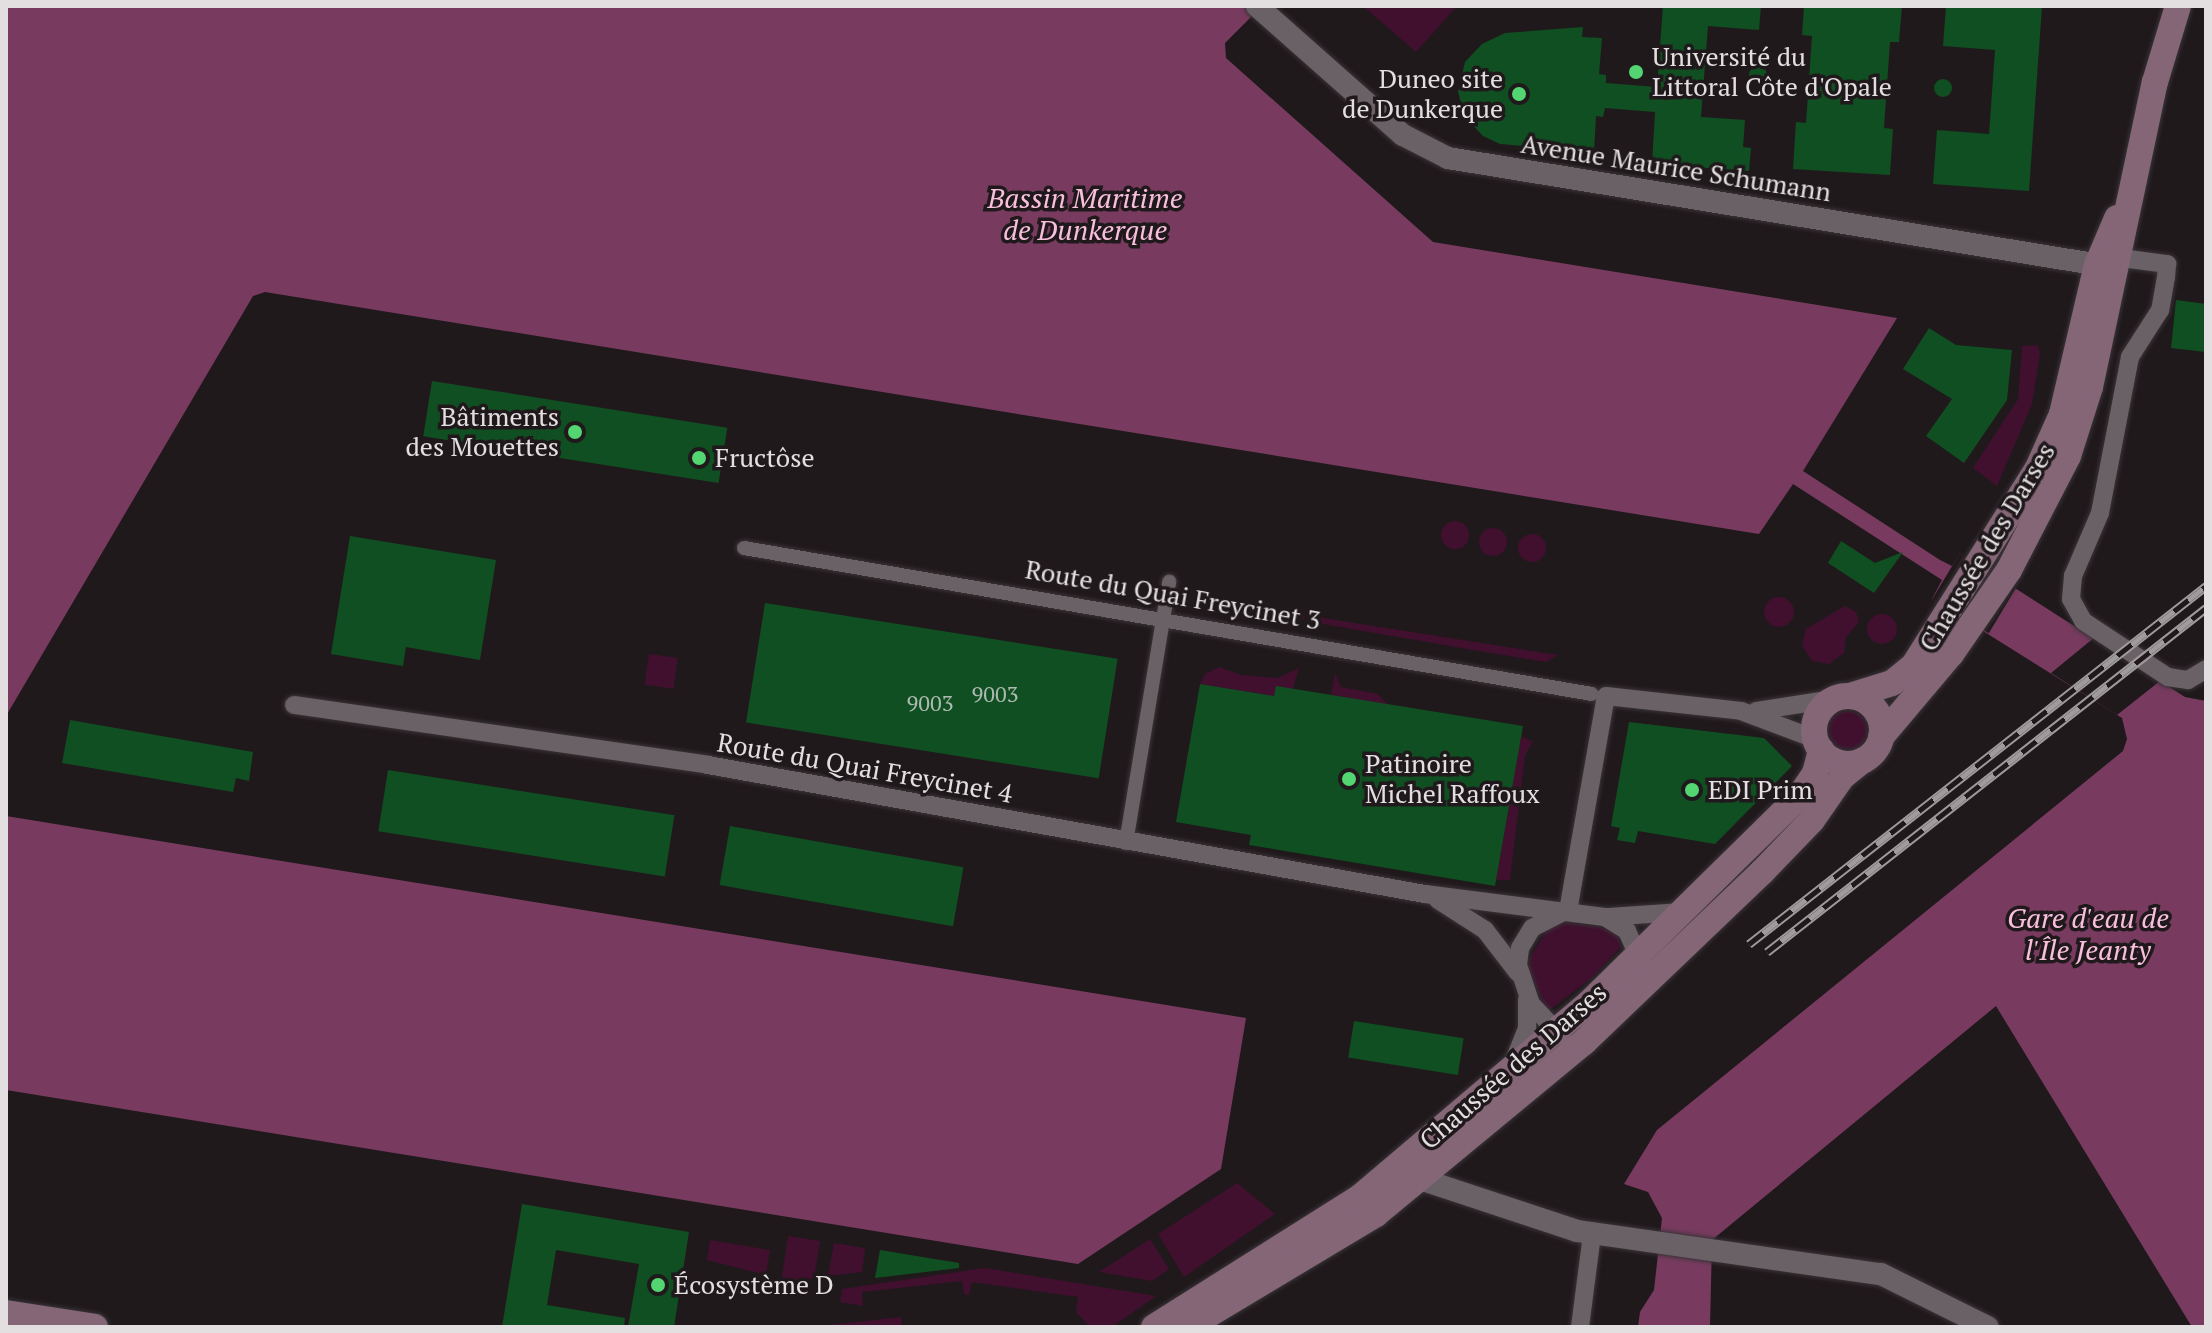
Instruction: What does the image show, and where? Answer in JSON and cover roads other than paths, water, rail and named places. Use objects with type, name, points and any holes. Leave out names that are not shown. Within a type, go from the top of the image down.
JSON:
[{"type":"main road","points":[[2108,261],[2134,187],[2178,6]]},
{"type":"main road","name":"Chaussée des Darses","points":[[1881,737],[1951,633],[1984,556],[2054,437],[2108,261]]},
{"type":"main road","name":"Chaussée des Darses","points":[[1842,697],[1897,680],[1951,633],[2009,570],[2068,456],[2108,261]]},
{"type":"main road","points":[[1842,697],[1874,708],[1881,737],[1862,761],[1836,762],[1818,745],[1816,717],[1842,697]]},
{"type":"main road","name":"Chaussée des Darses","points":[[1188,1327],[1334,1242],[1420,1179],[1492,1102],[1508,1072],[1639,955],[1804,792],[1818,745]]},
{"type":"main road","name":"Chaussée des Darses","points":[[1154,1327],[1308,1233],[1396,1166],[1584,1042],[1632,1000],[1807,826],[1842,777],[1862,761]]},
{"type":"main road","points":[[6,1313],[95,1327]]},
{"type":"street","name":"Avenue Maurice Schumann","points":[[1266,13],[1403,135],[1448,158],[2108,261]]},
{"type":"street","points":[[2108,261],[2167,264],[2165,285],[2160,310],[2130,357],[2100,513],[2073,576],[2071,599],[2083,621],[2168,677],[2188,680],[2206,669]]},
{"type":"street","name":"Route du Quai Freycinet 3","points":[[744,548],[1599,695],[1741,711],[1842,697]]},
{"type":"street","points":[[1126,843],[1169,582]]},
{"type":"street","points":[[1584,1042],[1554,1032],[1527,997],[1519,974],[1518,956],[1526,936],[1540,921],[1568,911],[1599,695]]},
{"type":"street","name":"Route du Quai Freycinet 4","points":[[294,705],[708,765],[1126,843],[1425,894],[1605,917],[1684,912]]},
{"type":"street","name":"Route du Quai Freycinet 3","points":[[1741,711],[1818,745]]},
{"type":"street","name":"Route du Quai Freycinet 4","points":[[1425,894],[1485,930],[1519,974]]},
{"type":"street","points":[[1605,917],[1627,931],[1639,955],[1632,1000]]},
{"type":"street","points":[[1508,1072],[1527,1028],[1527,997]]},
{"type":"street","points":[[1420,1179],[1455,1195],[1592,1234],[1733,1251],[1881,1274],[1988,1327]]},
{"type":"street","points":[[1580,1327],[1592,1234]]},
{"type":"water","name":"Bassin Maritime de Dunkerque","points":[[6,6],[1262,6],[1225,43],[1226,58],[1433,242],[1897,318],[1803,471],[1940,560],[1952,566],[1960,553],[2185,697],[2206,701],[2206,1327],[2192,1327],[1996,1006],[1712,1240],[1710,1327],[1638,1327],[1640,1312],[1654,1290],[1662,1218],[1648,1192],[1624,1184],[1657,1130],[2123,751],[2127,739],[2122,718],[1932,599],[1942,580],[1793,484],[1759,534],[265,292],[253,296],[6,716]]},
{"type":"water","points":[[6,816],[1246,1018],[1221,1169],[1078,1264],[6,1090]]},
{"type":"railway","points":[[1749,944],[2206,586]]},
{"type":"railway","points":[[1767,952],[2206,608]]},
{"type":"place","name":"Université du Littoral Côte d'Opale","points":[[1636,72]]},
{"type":"place","name":"Duneo site de Dunkerque","points":[[1519,94]]},
{"type":"place","name":"Bâtiments des Mouettes","points":[[575,432]]},
{"type":"place","name":"Fructôse","points":[[699,458]]},
{"type":"place","name":"Patinoire Michel Raffoux","points":[[1349,779]]},
{"type":"place","name":"EDI Prim","points":[[1692,790]]},
{"type":"place","name":"Écosystème D","points":[[658,1285]]},
{"type":"water label","name":"Gare d'eau de l'Île Jeanty","points":[[2088,934]]}]
